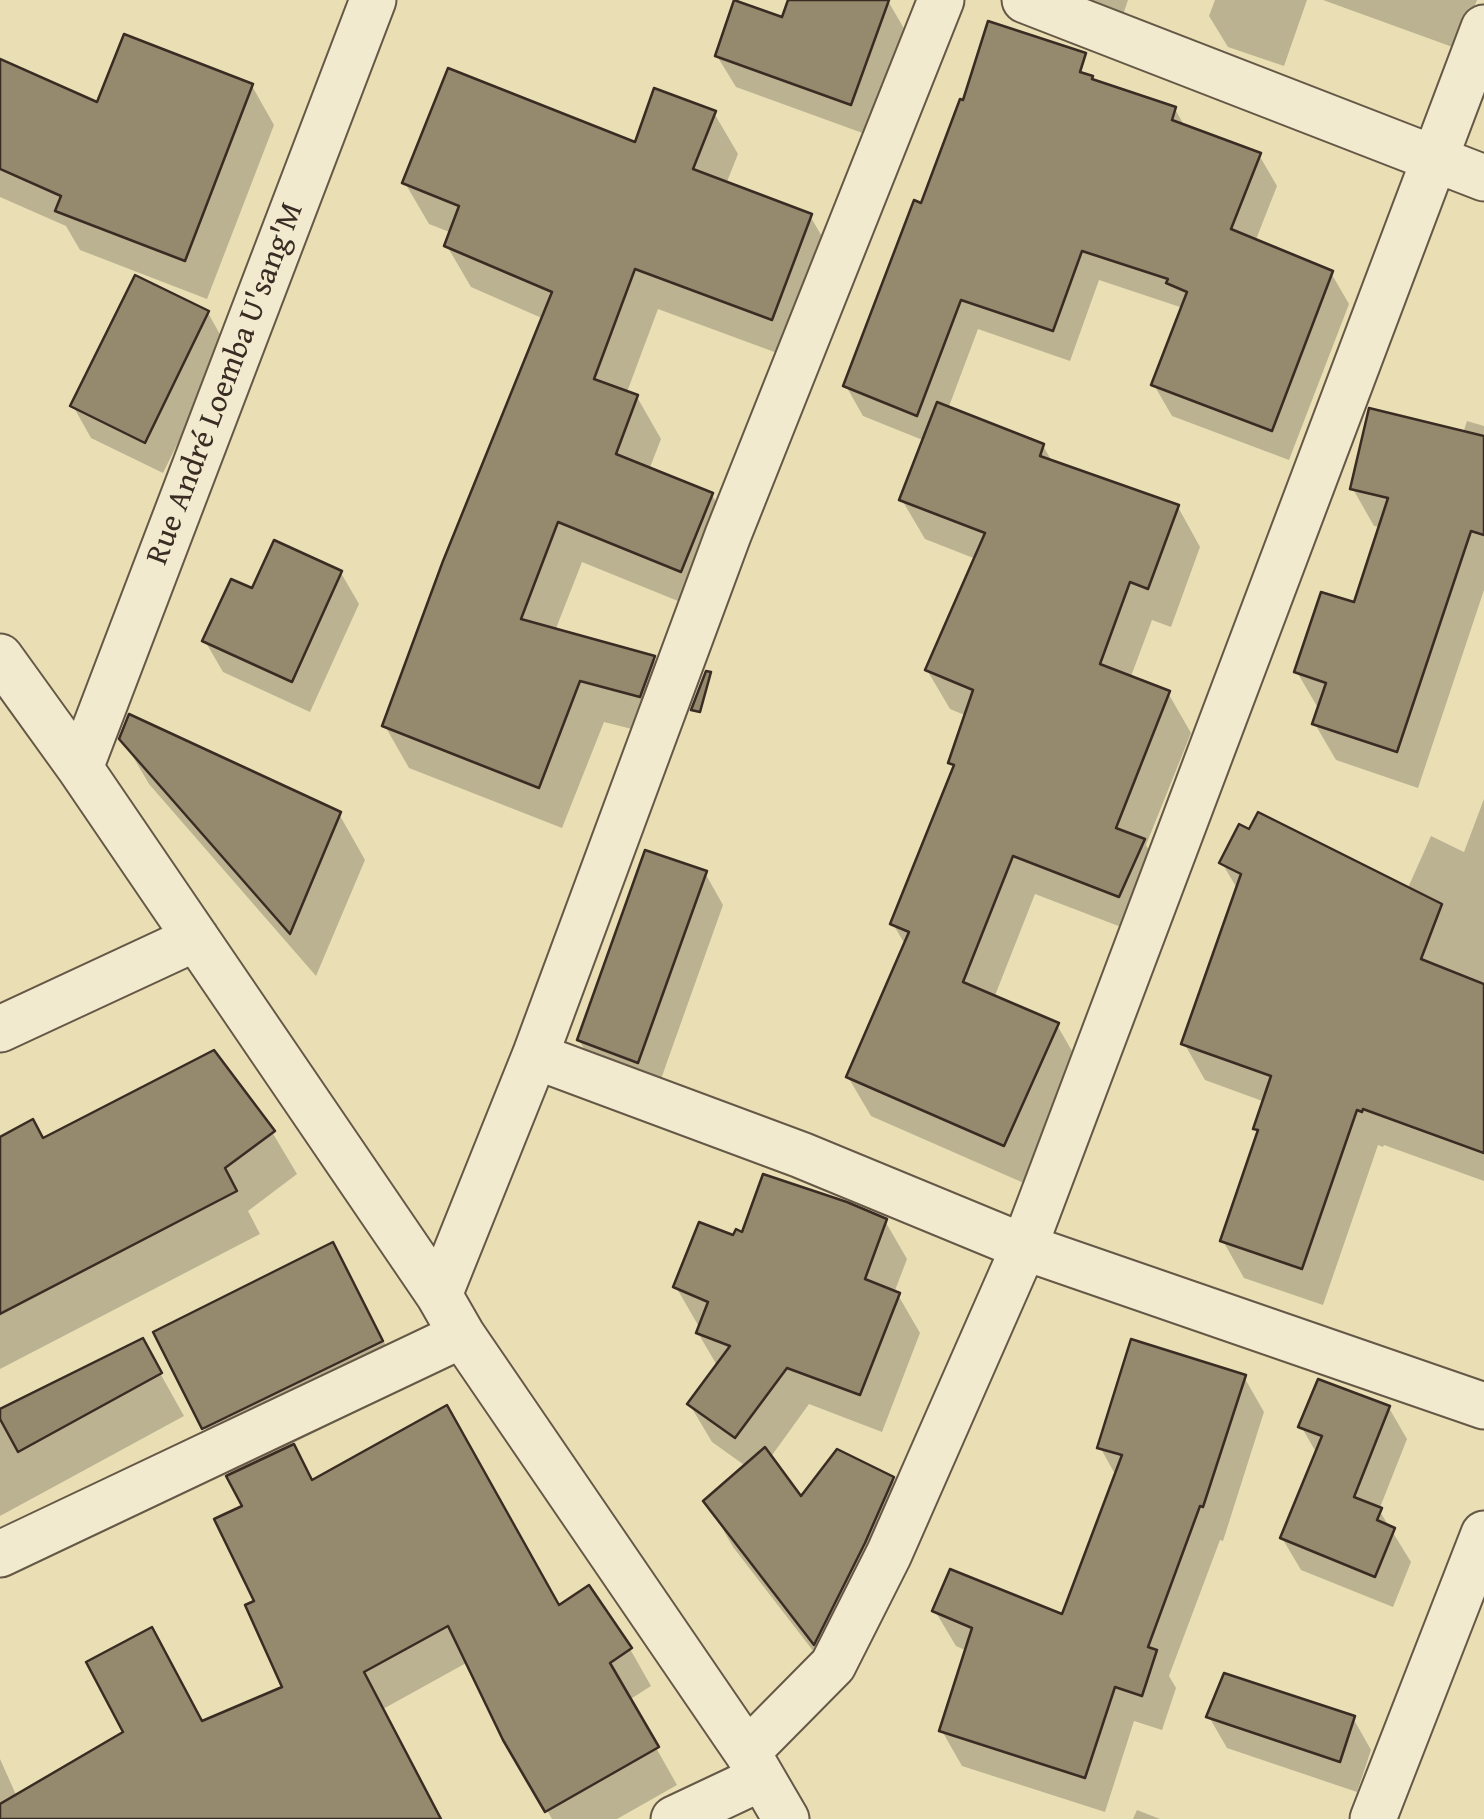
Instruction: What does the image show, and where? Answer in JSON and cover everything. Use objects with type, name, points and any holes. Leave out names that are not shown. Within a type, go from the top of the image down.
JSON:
[{"type":"street","name":"Rue André Loemba U'sang'M","points":[[80,768],[373,0]]},
{"type":"street","points":[[438,1295],[534,1056],[728,535],[941,0]]},
{"type":"street","points":[[1025,0],[1484,178]]},
{"type":"street","points":[[674,1819],[754,1765],[833,1665],[889,1554],[1024,1246],[1484,28]]},
{"type":"street","points":[[0,656],[438,1295],[754,1765],[786,1819]]},
{"type":"street","points":[[0,1029],[196,938]]},
{"type":"street","points":[[534,1056],[800,1155],[1024,1246],[1484,1406]]},
{"type":"street","points":[[0,1554],[462,1335]]},
{"type":"street","points":[[1373,1819],[1484,1534]]},
{"type":"building","points":[[734,0],[782,17],[788,0],[889,0],[851,105],[715,56]]},
{"type":"building","points":[[988,21],[1086,53],[1080,72],[1093,76],[1092,79],[1176,107],[1172,120],[1261,153],[1231,229],[1333,271],[1272,431],[1151,385],[1187,292],[1166,283],[1168,279],[1082,251],[1053,331],[961,300],[917,416],[843,386],[914,200],[921,203],[960,99],[963,100]]},
{"type":"building","points":[[124,34],[253,84],[185,261],[55,211],[61,196],[0,169],[0,59],[97,102]]},
{"type":"building","points":[[448,68],[635,142],[654,88],[716,111],[693,169],[812,214],[772,320],[635,269],[594,379],[638,395],[616,454],[713,493],[681,572],[558,522],[521,619],[655,656],[640,697],[580,681],[539,788],[382,726],[443,561],[552,292],[444,246],[459,206],[402,183]]},
{"type":"building","points":[[135,275],[209,311],[145,443],[70,406]]},
{"type":"building","points":[[937,402],[1044,444],[1040,456],[1179,505],[1148,589],[1130,582],[1100,664],[1170,691],[1116,828],[1145,839],[1119,897],[1013,856],[963,982],[1059,1023],[1004,1146],[846,1077],[909,932],[890,924],[954,765],[948,763],[973,690],[925,670],[985,533],[899,500]]},
{"type":"building","points":[[1369,408],[1484,436],[1484,535],[1471,531],[1397,752],[1312,724],[1326,683],[1294,672],[1321,592],[1354,602],[1388,498],[1350,489]]},
{"type":"building","points":[[274,540],[342,571],[292,682],[202,641],[231,579],[252,588]]},
{"type":"building","points":[[706,671],[711,672],[700,712],[691,710]]},
{"type":"building","points":[[129,714],[341,812],[290,934],[119,739]]},
{"type":"building","points":[[1258,812],[1442,904],[1421,959],[1484,984],[1484,1153],[1357,1110],[1302,1269],[1220,1241],[1258,1130],[1253,1129],[1271,1076],[1181,1044],[1241,874],[1219,863],[1239,824],[1249,829]]},
{"type":"building","points":[[645,850],[707,871],[638,1063],[577,1040]]},
{"type":"building","points":[[214,1050],[275,1131],[225,1168],[237,1191],[0,1314],[0,1137],[33,1119],[43,1138]]},
{"type":"building","points":[[763,1174],[887,1219],[865,1279],[900,1293],[860,1395],[787,1368],[735,1438],[687,1404],[730,1346],[696,1333],[708,1302],[673,1287],[699,1222],[733,1235],[736,1229],[742,1232]]},
{"type":"building","points":[[333,1242],[383,1341],[202,1429],[153,1332]]},
{"type":"building","points":[[143,1338],[162,1373],[18,1452],[0,1419],[0,1409]]},
{"type":"building","points":[[1131,1339],[1246,1375],[1203,1507],[1200,1506],[1148,1647],[1157,1650],[1142,1696],[1115,1687],[1085,1778],[939,1731],[972,1628],[932,1611],[950,1569],[1062,1614],[1122,1455],[1097,1448]]},
{"type":"building","points":[[1318,1379],[1390,1406],[1354,1497],[1382,1508],[1377,1520],[1395,1528],[1375,1577],[1280,1538],[1322,1436],[1298,1427]]},
{"type":"building","points":[[447,1405],[559,1605],[589,1585],[632,1648],[610,1663],[659,1747],[545,1812],[503,1740],[448,1626],[364,1672],[441,1819],[0,1819],[0,1804],[123,1732],[86,1662],[152,1627],[202,1721],[282,1687],[245,1605],[254,1601],[214,1519],[242,1506],[226,1476],[294,1444],[312,1480]]},
{"type":"building","points":[[765,1447],[801,1496],[837,1449],[894,1477],[814,1645],[703,1501]]},
{"type":"building","points":[[1224,1673],[1355,1716],[1340,1762],[1206,1717]]}]
